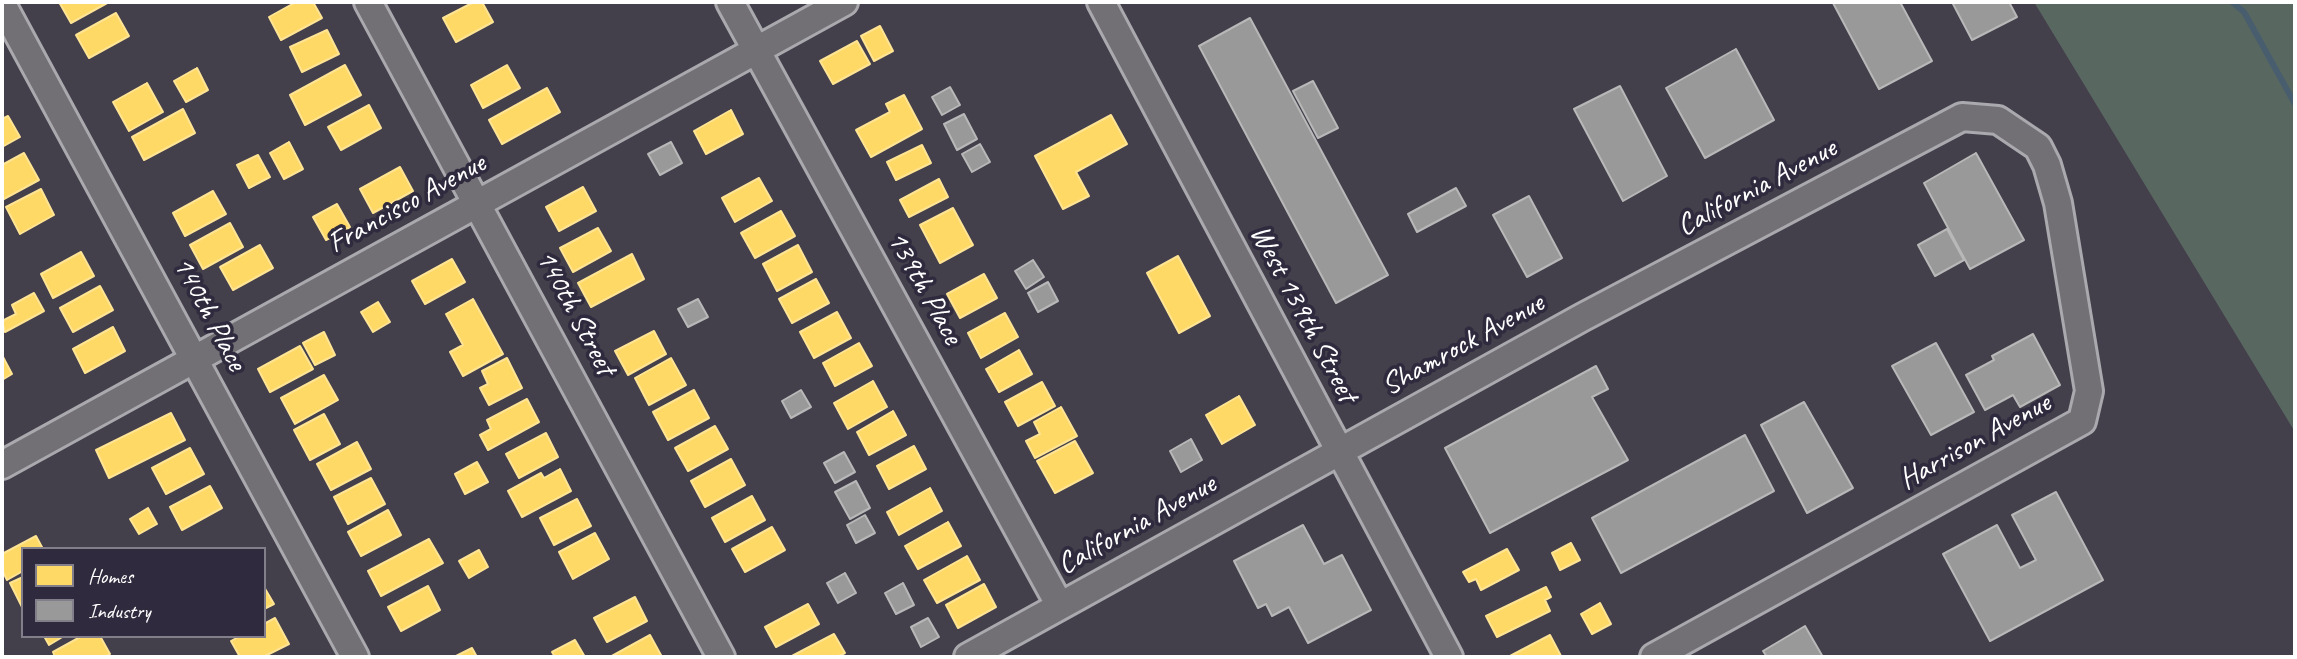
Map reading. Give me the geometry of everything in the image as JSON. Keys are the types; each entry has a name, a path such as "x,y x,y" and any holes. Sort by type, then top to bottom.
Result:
{"street":[{"name":"140th Street","path":"369,2 721,657"},
{"name":"139th Place","path":"730,2 1060,606"},
{"name":"Francisco Avenue","path":"2,465 844,2"},
{"name":"West 139th Street","path":"1101,2 1449,657"},
{"name":"140th Place","path":"2,4 355,657"},
{"name":"California Avenue","path":"1583,317 1962,117"},
{"name":"Harrison Avenue","path":"1654,657 2082,421 2089,391 2058,203 2047,165 2038,147 1998,120 1962,117"},
{"name":"Shamrock Avenue","path":"1338,452 1583,317"},
{"name":"California Avenue","path":"968,657 1338,452"}],"shaded area":[{"path":"2034,2 2295,2 2295,432"}],"building: Homes":[{"path":"59,2 109,2 71,23"},
{"path":"296,2 313,2 322,18 281,40 269,17"},
{"path":"474,2 482,2 493,22 456,42 443,18"},
{"path":"116,13 129,36 89,58 76,35"},
{"path":"880,26 893,51 874,61 861,36"},
{"path":"327,30 339,54 302,72 290,47"},
{"path":"857,41 870,64 833,84 820,61"},
{"path":"345,65 361,95 305,125 290,95"},
{"path":"507,65 520,88 483,108 471,85"},
{"path":"197,68 208,90 186,102 174,81"},
{"path":"147,83 163,112 129,131 113,102"},
{"path":"547,88 560,112 502,144 489,120"},
{"path":"904,95 922,129 871,157 856,130 890,112 886,104"},
{"path":"369,105 381,128 341,150 328,127"},
{"path":"183,109 195,133 144,160 132,137"},
{"path":"731,110 743,134 706,154 694,131"},
{"path":"1111,115 1127,144 1076,172 1089,196 1063,209 1035,156"},
{"path":"8,116 20,137 2,147 2,119"},
{"path":"289,142 303,169 284,179 270,153"},
{"path":"922,145 931,163 896,180 887,162"},
{"path":"24,153 39,180 2,200 2,165"},
{"path":"258,155 270,177 249,188 237,165"},
{"path":"400,167 413,191 373,213 360,189"},
{"path":"759,178 772,201 735,222 722,198"},
{"path":"939,179 948,197 909,217 900,200"},
{"path":"583,187 596,211 559,231 546,207"},
{"path":"41,189 54,215 20,234 6,207"},
{"path":"213,191 226,214 185,236 173,213"},
{"path":"337,204 350,227 326,240 313,217"},
{"path":"953,208 973,245 940,263 920,225"},
{"path":"781,211 795,236 755,258 741,233"},
{"path":"230,223 243,247 203,269 190,245"},
{"path":"598,228 611,251 573,272 560,248"},
{"path":"260,245 273,268 233,290 220,267"},
{"path":"798,245 812,272 777,291 763,264"},
{"path":"81,252 94,276 53,298 41,274"},
{"path":"632,254 644,279 591,307 578,283"},
{"path":"1178,256 1210,316 1179,333 1147,273"},
{"path":"452,259 465,282 425,304 412,281"},
{"path":"984,274 997,298 960,318 947,294"},
{"path":"816,279 829,303 792,323 779,299"},
{"path":"100,286 113,310 73,332 60,308"},
{"path":"34,293 44,311 5,332 2,321 16,314 12,305"},
{"path":"473,299 503,354 463,376 450,352 463,345 446,314"},
{"path":"378,302 390,322 373,332 361,312"},
{"path":"837,312 851,338 814,358 800,332"},
{"path":"1005,313 1018,337 981,358 968,333"},
{"path":"113,327 125,351 85,373 73,349"},
{"path":"654,331 666,354 628,375 615,351"},
{"path":"324,332 335,355 315,365 303,343"},
{"path":"859,343 872,366 835,386 823,363"},
{"path":"300,346 313,369 270,392 258,369"},
{"path":"1019,350 1032,374 999,392 986,369"},
{"path":"2,355 12,374 2,380"},
{"path":"507,358 522,388 489,405 480,388 488,384 482,371"},
{"path":"671,358 686,385 649,405 635,378"},
{"path":"324,375 338,400 295,424 281,398"},
{"path":"873,381 887,407 848,429 834,403"},
{"path":"1042,382 1055,406 1018,426 1005,402"},
{"path":"694,390 709,418 668,440 653,412"},
{"path":"1239,396 1255,425 1222,444 1206,415"},
{"path":"527,399 539,422 488,450 480,435 491,429 487,420"},
{"path":"1061,407 1077,436 1035,458 1026,441 1040,434 1034,422"},
{"path":"893,411 906,435 869,455 857,432"},
{"path":"171,413 185,440 109,478 96,450"},
{"path":"324,414 340,444 310,460 294,430"},
{"path":"715,426 728,449 688,471 675,448"},
{"path":"546,433 558,457 519,478 506,454"},
{"path":"1075,441 1093,473 1055,493 1037,461"},
{"path":"357,442 371,469 331,490 317,464"},
{"path":"914,446 926,469 889,489 877,466"},
{"path":"190,448 204,474 166,494 152,468"},
{"path":"731,459 745,485 705,507 691,481"},
{"path":"477,462 488,482 465,494 455,474"},
{"path":"560,469 571,491 522,517 508,491 541,473 544,478"},
{"path":"371,478 385,504 348,524 334,497"},
{"path":"210,486 222,508 182,530 170,507"},
{"path":"930,488 942,511 899,535 887,512"},
{"path":"752,496 765,520 725,542 712,518"},
{"path":"577,499 591,526 554,545 540,518"},
{"path":"148,508 157,524 139,534 130,519"},
{"path":"388,510 401,535 361,556 348,532"},
{"path":"948,522 961,546 918,569 905,546"},
{"path":"772,527 785,550 745,572 732,549"},
{"path":"595,533 609,559 573,579 559,552"},
{"path":"36,536 42,547 21,547 21,572 7,580 2,570 2,554"},
{"path":"429,539 443,563 381,596 368,571"},
{"path":"1571,543 1580,560 1560,570 1552,553"},
{"path":"1507,549 1519,570 1481,590 1476,579 1469,582 1463,572"},
{"path":"479,550 488,567 469,578 459,561"},
{"path":"967,556 980,580 937,603 924,580"},
{"path":"21,578 21,605 10,583"},
{"path":"984,584 996,607 958,628 946,605"},
{"path":"428,586 440,610 401,631 388,607"},
{"path":"1546,587 1551,597 1545,600 1550,611 1497,637 1486,616"},
{"path":"266,590 274,604 266,608"},
{"path":"635,597 647,621 607,642 594,618"},
{"path":"1600,603 1611,624 1592,634 1581,614"},
{"path":"808,604 819,624 776,647 765,627"},
{"path":"275,618 289,644 263,657 240,657 231,641 236,638 266,638 266,623"},
{"path":"834,634 845,653 837,657 790,657"},
{"path":"650,635 662,657 610,657"},
{"path":"1550,635 1561,656 1510,656"},
{"path":"45,638 61,638 49,645"},
{"path":"78,638 101,638 110,654 105,657 55,657 53,652"},
{"path":"575,640 585,657 555,657 552,652"},
{"path":"472,648 477,657 454,657"}],"building: Industry":[{"path":"1900,2 1932,61 1879,89 1833,3"},
{"path":"1952,2 2009,2 2017,17 1972,40"},
{"path":"1250,18 1388,275 1336,303 1199,46"},
{"path":"1736,49 1774,120 1705,158 1666,88"},
{"path":"1313,81 1338,128 1318,138 1293,91"},
{"path":"1620,86 1667,176 1623,201 1574,109"},
{"path":"950,87 960,105 942,115 932,97"},
{"path":"964,114 977,139 957,150 944,124"},
{"path":"671,142 682,163 660,175 648,154"},
{"path":"980,144 990,162 972,172 962,154"},
{"path":"1976,153 2024,240 1970,269 1924,183"},
{"path":"1456,188 1466,206 1417,232 1408,214"},
{"path":"1529,196 1562,258 1527,277 1493,215"},
{"path":"1947,229 1964,260 1935,276 1918,245"},
{"path":"1033,260 1044,277 1026,289 1015,271"},
{"path":"1048,282 1058,301 1038,312 1028,293"},
{"path":"698,299 708,317 688,327 678,309"},
{"path":"2033,334 2060,385 2020,407 2013,395 1985,410 1966,375 1994,360 1992,356"},
{"path":"1936,343 1974,412 1931,435 1892,366"},
{"path":"1596,366 1608,389 1592,397 1628,460 1490,533 1445,448"},
{"path":"801,390 811,407 791,418 782,401"},
{"path":"1804,402 1853,488 1807,513 1761,425"},
{"path":"1745,435 1774,491 1621,573 1592,518"},
{"path":"1191,439 1202,460 1181,472 1170,451"},
{"path":"844,452 855,472 835,483 824,463"},
{"path":"856,481 870,508 850,519 835,492"},
{"path":"2056,492 2103,580 1990,641 1943,554 1997,525 2020,568 2036,560 2012,515"},
{"path":"865,515 875,533 856,543 847,525"},
{"path":"1303,525 1324,564 1342,555 1371,610 1308,643 1289,607 1272,616 1266,604 1258,608 1234,561"},
{"path":"845,573 856,593 838,603 827,583"},
{"path":"903,583 914,605 896,614 885,593"},
{"path":"928,618 939,637 921,647 911,627"},
{"path":"1805,626 1823,657 1767,657 1763,651"}],"waterway":[{"path":"2232,2 2244,12 2295,104"}]}
